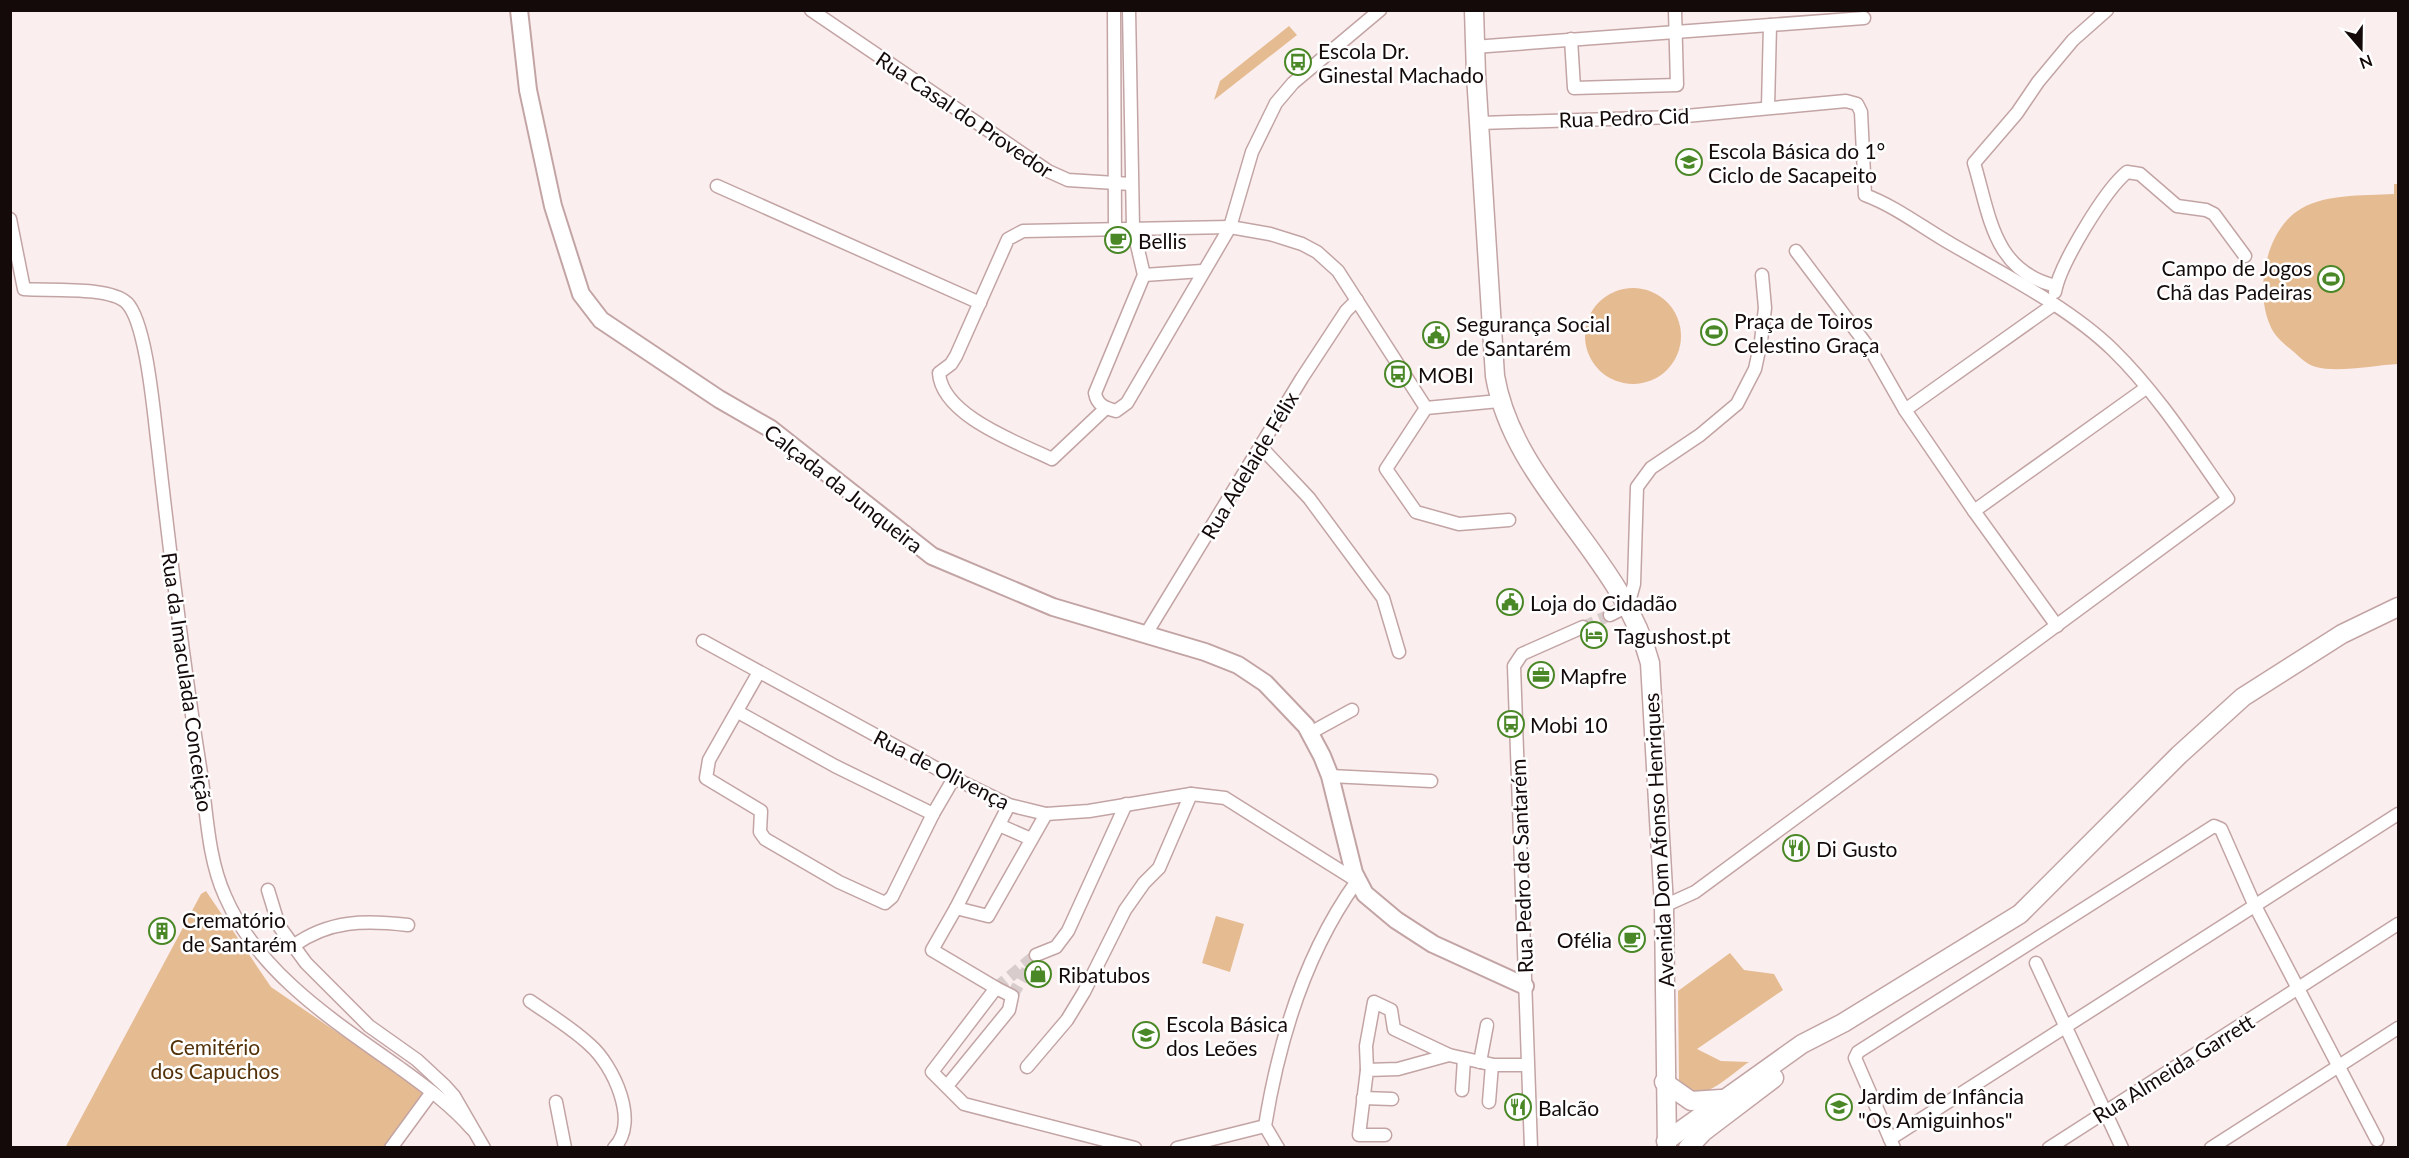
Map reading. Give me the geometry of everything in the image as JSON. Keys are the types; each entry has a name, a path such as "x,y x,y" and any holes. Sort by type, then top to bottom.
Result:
{"main road":[{"name":"Avenida Dom Afonso Henriques","path":"1474,10 1474,47 1495,376 1499,401 1522,451 1628,606 1644,641 1650,663 1664,906 1666,1145"},
{"path":"1666,1145 1726,1097 1802,1044 1844,1023 2020,914 2179,755 2243,697 2342,634 2398,607"},
{"path":"1688,1148 1703,1132 1844,1023"},
{"path":"1664,1082 1691,1101 1726,1097"}],"street":[{"name":"Calçada da Junqueira","path":"519,10 528,90 553,206 581,294 601,320 719,399 771,429 932,556 1053,607 1205,651 1254,675 1282,699 1310,733 1330,776 1357,881"},
{"name":"Rua Casal do Provedor","path":"811,10 1048,171 1068,180 1131,184"},
{"path":"1114,10 1115,228"},
{"path":"1129,10 1133,228 1144,274 1095,393 1096,400 1106,408 1116,411 1127,403 1202,271 1230,227 1252,152 1276,103 1293,83 1380,10"},
{"path":"1570,39 1574,88 1677,85 1675,10"},
{"path":"2056,286 2022,272 2004,254 1974,163 2017,113 2038,82 2073,40 2107,10"},
{"path":"1474,47 1864,18"},
{"path":"1768,107 1770,25"},
{"name":"Rua Pedro Cid","path":"1480,123 1675,117 1846,101 1857,104 1861,112 1865,195 1889,204 2053,305"},
{"path":"1905,410 2053,305 2056,286 2091,219 2110,190 2127,172 2140,174 2178,206 2206,210 2214,214 2245,256"},
{"path":"717,186 980,303"},
{"name":"Rua da Imaculada Conceição","path":"10,219 24,289 112,296 128,304 139,331 149,380 180,639 209,839 225,898 248,935 292,987 337,1023 456,1110 472,1129"},
{"path":"1106,408 1052,459 959,410 939,381 939,373 951,364 956,356 1008,239 1023,231 1230,227 1270,234 1317,252 1338,271 1426,408"},
{"path":"1796,251 1872,352 1905,410 2057,626"},
{"path":"1144,274 1202,271"},
{"path":"1611,615 1628,606 1634,584 1638,487 1651,468 1700,435 1737,404 1755,369 1766,308 1762,275"},
{"name":"Rua Adelaide Félix","path":"1146,634 1260,446 1334,330 1357,300"},
{"path":"1664,906 1695,892 2228,499 2146,388 2112,350 2053,305"},
{"path":"1974,511 2146,388"},
{"path":"1426,408 1499,401"},
{"path":"1426,408 1386,469 1416,512 1459,524 1509,520"},
{"path":"1260,446 1309,498 1383,598 1399,652"},
{"name":"Rua Pedro de Santarém","path":"1531,1148 1514,666 1522,654 1583,627"},
{"name":"Rua de Olivença","path":"704,641 954,778 1009,805 1046,814 1089,811 1191,794 1225,798 1357,881"},
{"path":"759,672 709,760 705,770 706,778 754,804 761,811 760,832 765,838 856,891 885,903 892,897 933,814 954,778"},
{"path":"1310,733 1352,710"},
{"path":"738,712 835,766 933,814"},
{"path":"1330,776 1431,781"},
{"path":"1027,1067 1067,1020 1125,910 1144,883 1159,868 1191,794"},
{"path":"1036,955 1056,947 1068,931 1126,804"},
{"path":"947,1086 1009,1010 1012,996 932,950 1009,805"},
{"path":"956,908 988,916 1046,814"},
{"path":"2377,1140 2254,904 2221,828 2214,826 1855,1056 1892,1143 2064,1027 2254,904 2398,814"},
{"path":"999,825 1031,839"},
{"path":"1278,1148 1265,1126 1293,1008 1309,962 1357,881 1374,902 1416,934 1452,954 1525,986"},
{"path":"268,890 279,926 293,946 324,982 369,1026 417,1060 454,1096 484,1148"},
{"path":"293,946 314,933 344,923 367,921 408,925"},
{"name":"Rua Almeida Garrett","path":"2049,1148 2398,924"},
{"path":"2036,963 2122,1148"},
{"path":"996,988 932,1072 964,1104 1135,1148"},
{"path":"530,1001 591,1045 621,1092 625,1110 624,1135 614,1148"},
{"path":"1385,1135 1359,1134 1366,1070 1366,1046 1374,1002 1391,1010 1394,1029 1449,1055 1486,1063 1527,1065"},
{"path":"1487,1025 1486,1063 1490,1102"},
{"path":"2211,1148 2398,1028"},
{"path":"1366,1070 1398,1069 1449,1055"},
{"path":"1462,1090 1464,1059"},
{"path":"391,1148 432,1092"},
{"path":"1363,1098 1392,1099"},
{"path":"556,1102 565,1148"},
{"path":"1177,1148 1265,1126"}],"green space":[{"path":"1289,26 1297,35 1214,100 1220,81"},
{"name":"Campo de Jogos Chã das Padeiras","path":"2394,184 2398,184 2398,364 2346,369 2325,369 2313,366 2284,343 2270,325 2263,296 2263,280 2270,249 2285,222 2306,206 2330,198 2394,194"},
{"path":"1633,288 1651,292 1667,302 1677,318 1681,336 1677,354 1667,370 1651,380 1633,384 1615,380 1599,370 1589,354 1585,336 1589,318 1599,302 1615,292"},
{"name":"Cemitério dos Capuchos","path":"206,891 271,987 426,1093 385,1147 65,1148 201,894"},
{"path":"1216,916 1244,924 1230,972 1202,963"},
{"path":"1730,953 1744,970 1774,974 1783,990 1697,1049 1721,1061 1749,1062 1713,1088 1694,1093 1686,1089 1679,1080 1678,991"}],"tunnel":[{"path":"1583,627 1610,615"},
{"path":"996,988 1036,955"},
{"path":"1012,996 1031,963"}],"place":[{"name":"Escola Dr. Ginestal Machado","path":"1298,62"},
{"name":"Escola Básica do 1° Ciclo de Sacapeito","path":"1689,162"},
{"name":"Bellis","path":"1118,240"},
{"name":"Campo de Jogos Chã das Padeiras","path":"2331,279"},
{"name":"Praça de Toiros Celestino Graça","path":"1714,332"},
{"name":"Segurança Social de Santarém","path":"1436,335"},
{"name":"MOBI","path":"1398,374"},
{"name":"Loja do Cidadão","path":"1510,602"},
{"name":"Tagushost.pt","path":"1594,635"},
{"name":"Mapfre","path":"1541,675"},
{"name":"Mobi 10","path":"1511,724"},
{"name":"Di Gusto","path":"1796,848"},
{"name":"Crematório de Santarém","path":"162,931"},
{"name":"Ofélia","path":"1632,939"},
{"name":"Ribatubos","path":"1038,974"},
{"name":"Escola Básica dos Leões","path":"1146,1035"},
{"name":"Balcão","path":"1518,1107"},
{"name":"Jardim de Infância \"Os Amiguinhos\"","path":"1839,1107"}]}
